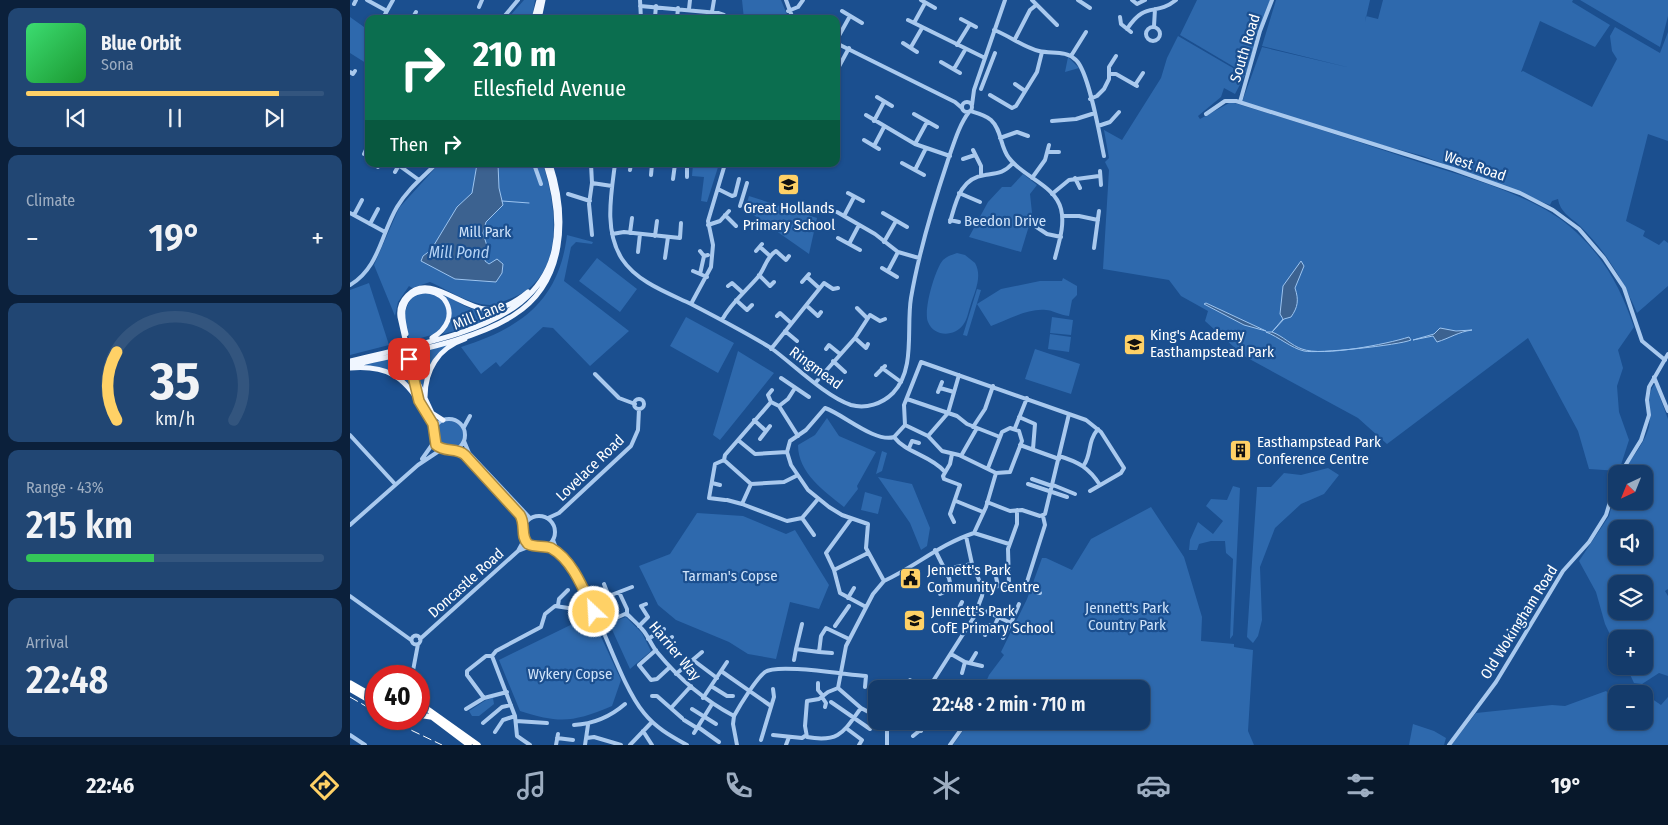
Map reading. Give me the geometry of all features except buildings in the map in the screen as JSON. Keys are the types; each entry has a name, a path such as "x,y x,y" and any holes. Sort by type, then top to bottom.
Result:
{"highway":[{"path":"350,683 365,692"},
{"path":"350,689 365,698"},
{"path":"430,711 478,745"},
{"path":"430,717 469,745"}],"main road":[{"path":"535,15 539,0"},
{"path":"540,15 543,0"},
{"name":"Mill Lane","path":"350,367 468,331 500,318 518,306 539,282 552,253 557,225 554,197 547,167"},
{"name":"Mill Lane","path":"421,345 480,331 512,316 533,299 542,287 554,263 559,247 561,212 551,167"},
{"path":"434,429 422,401 400,317 401,306 408,294 418,288 429,287 465,305 494,309 515,302 539,282"},
{"path":"421,345 442,331 449,316 449,308 444,299 430,291 420,292 411,297 405,304 403,314 422,401"},
{"path":"422,401 429,372 442,353 461,341 502,323 512,316"},
{"name":"Mill Lane","path":"350,360 396,352"},
{"path":"350,367 371,367 390,372 400,379 434,415 443,420"}],"street":[{"path":"367,0 387,11"},
{"path":"385,15 393,0"},
{"path":"479,7 482,0"},
{"path":"505,15 518,0"},
{"path":"640,0 640,15"},
{"path":"666,0 666,7"},
{"path":"689,10 690,0"},
{"path":"712,12 714,0"},
{"path":"786,0 790,15"},
{"path":"788,11 798,7 803,0"},
{"path":"876,375 884,367 901,382 908,350 911,301 919,258 950,156 963,119 972,105 972,94 1005,0"},
{"path":"1032,0 1035,6 1039,6 1057,25"},
{"path":"1078,0 1090,8"},
{"path":"1132,0 1135,3 1143,2 1145,10"},
{"path":"1127,28 1145,10 1168,6 1176,0"},
{"name":"South Road","path":"1240,102 1260,31 1272,0"},
{"path":"914,23 923,1 935,8"},
{"path":"640,6 678,8 724,15"},
{"path":"655,15 656,6"},
{"path":"1015,39 1030,10 1035,6"},
{"path":"677,15 678,8"},
{"path":"1154,26 1155,9"},
{"path":"842,11 862,23"},
{"path":"840,35 850,16"},
{"path":"1120,17 1120,21 1131,32"},
{"path":"961,19 976,27"},
{"path":"908,20 984,58"},
{"path":"957,45 970,24"},
{"path":"911,48 922,28"},
{"path":"994,30 1015,39 1029,48 1071,56 1080,64 1105,154"},
{"path":"1071,56 1086,32"},
{"path":"903,43 918,52"},
{"path":"840,44 955,102 963,109 979,113"},
{"path":"840,62 849,48"},
{"path":"954,69 965,50"},
{"path":"990,95 1012,108 1016,106 1040,66 1042,52"},
{"path":"981,89 995,53"},
{"path":"1090,99 1102,92 1109,79 1109,67 1116,56"},
{"path":"942,62 960,73"},
{"path":"982,66 988,69"},
{"path":"1110,74 1116,74 1136,85 1143,74"},
{"path":"1015,84 1025,91"},
{"path":"963,119 965,102 972,94"},
{"path":"876,97 892,106"},
{"name":"West Road","path":"1206,114 1227,100 1240,102 1452,169 1520,193 1553,210 1579,229 1604,258 1624,288 1642,341 1664,360"},
{"path":"874,121 884,102"},
{"path":"955,102 965,102 972,105 995,125 1005,152 1013,163 1052,194 1061,207 1061,237 1055,258"},
{"path":"1098,126 1110,122 1119,112"},
{"path":"1052,121 1095,113"},
{"path":"914,114 936,127"},
{"path":"866,115 915,144 950,156"},
{"path":"915,144 927,122"},
{"path":"874,146 884,127"},
{"path":"1000,138 1017,132 1028,136"},
{"path":"864,140 879,149"},
{"path":"1032,178 1045,160 1049,145"},
{"path":"914,170 926,148"},
{"path":"973,150 981,166 981,175"},
{"path":"1047,152 1059,152"},
{"path":"963,159 975,155"},
{"path":"902,163 924,176"},
{"path":"959,222 950,221 959,193 968,181 981,175 999,174 1013,163"},
{"path":"395,172 397,167"},
{"path":"404,167 420,180"},
{"path":"350,285 368,270 402,200 433,167"},
{"path":"535,167 541,184"},
{"path":"590,167 592,235"},
{"name":"Ringmead","path":"615,167 612,186 612,234 620,256 634,272 657,287 722,320 771,349 848,403 865,406 884,400 893,393 901,382"},
{"path":"651,175 652,167"},
{"path":"673,179 674,167"},
{"path":"687,167 687,177"},
{"path":"690,304 707,277 713,253 708,225 710,211 724,167"},
{"path":"1052,194 1063,183 1075,178 1100,173 1101,185"},
{"path":"1075,178 1080,188"},
{"path":"734,195 739,179"},
{"path":"592,183 612,186"},
{"path":"740,206 746,183"},
{"path":"718,190 732,196 734,195 742,200"},
{"path":"848,193 863,201"},
{"path":"959,193 980,202"},
{"path":"568,194 590,201"},
{"path":"844,216 854,197"},
{"path":"362,200 352,214 386,232"},
{"path":"370,224 378,209"},
{"path":"708,225 720,221 729,211"},
{"path":"1094,248 1100,211"},
{"path":"837,212 898,252 919,258"},
{"path":"883,213 907,227"},
{"path":"725,215 736,226"},
{"path":"1062,216 1079,216 1098,220"},
{"path":"630,233 632,218"},
{"path":"655,236 657,221"},
{"path":"884,242 896,221"},
{"path":"612,234 630,233 680,238 681,223"},
{"path":"848,244 859,225"},
{"path":"1036,226 1041,227 1047,234 1061,237"},
{"path":"638,252 640,234"},
{"path":"666,258 668,238"},
{"path":"838,238 860,250"},
{"path":"756,251 761,245 770,256"},
{"path":"700,251 706,256 700,274"},
{"path":"722,320 742,292 759,275 770,256 776,251 786,260 789,256"},
{"path":"888,272 898,252"},
{"path":"882,268 897,277"},
{"path":"693,271 707,277"},
{"path":"759,275 770,286 774,282"},
{"path":"802,282 808,276 818,287"},
{"path":"728,286 732,283 742,292"},
{"path":"771,349 807,306 818,287 824,283 832,289 838,288"},
{"path":"736,300 747,310 752,306"},
{"path":"807,306 818,316 821,312"},
{"path":"852,312 857,308 867,318"},
{"path":"777,316 780,313 791,323"},
{"path":"816,382 855,338 870,315 880,322 885,319"},
{"path":"785,331 797,341"},
{"path":"855,338 866,348 868,344"},
{"path":"826,349 829,345 840,354"},
{"path":"1625,465 1644,433 1648,415 1647,395 1654,377 1668,354"},
{"path":"833,361 845,372"},
{"path":"905,425 903,411 921,362 1027,398 1086,420 1098,429 1124,468 1121,473 1104,485 1100,485 1090,491"},
{"path":"595,374 620,398 635,404 639,409 644,406 643,401 638,399 635,404"},
{"path":"928,436 948,413 959,375"},
{"path":"1654,377 1668,411"},
{"path":"780,378 809,397"},
{"path":"942,382 939,390 954,392"},
{"path":"961,456 985,409 993,386"},
{"path":"779,406 788,399 795,388"},
{"path":"772,390 768,396 771,402 779,406 798,436"},
{"path":"1015,428 1027,398"},
{"path":"907,399 957,416 975,427 1000,437"},
{"path":"771,402 725,455 724,460 716,464 709,498 742,504 782,521 802,518 818,499"},
{"path":"884,581 866,548 869,525 867,522 851,519 836,512 818,499 796,476 787,452 790,441 798,436 825,408 864,430 890,438 905,425"},
{"name":"Lovelace Road","path":"548,518 559,513 631,446 638,430 639,409"},
{"path":"1043,516 1047,511 1069,414"},
{"path":"418,465 434,441 434,429 443,420 458,420 470,416 464,427 464,442 468,452 530,518"},
{"path":"1019,417 1035,424 1033,449"},
{"path":"458,420 464,427"},
{"path":"754,420 766,431"},
{"path":"905,425 928,436 942,451 961,456 996,473 1009,473 1022,436 1015,428"},
{"path":"760,439 770,426"},
{"path":"988,468 1000,437 1006,429 1015,428"},
{"path":"1084,465 1088,458 1089,443 1098,429"},
{"path":"350,435 395,484"},
{"path":"894,436 899,443 921,456 927,456 937,462 944,471"},
{"path":"738,440 755,454 787,452"},
{"path":"434,441 442,449"},
{"path":"910,448 912,441 918,443"},
{"path":"457,450 464,442"},
{"path":"1020,445 1084,465 1091,471 1100,485"},
{"path":"350,525 418,465 442,449 457,450 465,455 520,515 524,524 524,540 531,546 547,546 558,552"},
{"path":"952,454 950,464 942,476 944,479 960,485 950,514 954,522"},
{"path":"724,460 750,484 784,482 796,476"},
{"path":"974,533 984,512 996,473"},
{"path":"1032,479 1076,494"},
{"path":"712,483 720,485"},
{"path":"742,504 750,484"},
{"path":"1028,484 1067,497"},
{"path":"956,501 984,512"},
{"path":"987,502 1010,511 1017,510 1043,516"},
{"name":"Old Wokingham Road","path":"1449,745 1496,682 1563,572 1594,535 1608,508"},
{"path":"1009,584 1008,544 1017,524 1017,510"},
{"name":"Lovelace Road","path":"554,524 559,513"},
{"path":"1025,588 1045,525 1043,516"},
{"path":"524,524 530,518 548,518 554,524 553,540 558,552 578,580 630,692 652,722 687,745"},
{"path":"802,518 814,535"},
{"path":"851,519 848,526 840,532 826,551 834,570 838,591 866,607"},
{"path":"838,688 845,649 879,584 924,559 935,550 974,533 1008,544"},
{"path":"934,680 979,608 983,590 972,564 966,536"},
{"name":"Doncastle Road","path":"417,637 428,631 518,551 524,540"},
{"path":"547,546 553,540"},
{"name":"Doncastle Road","path":"518,551 531,546"},
{"path":"935,550 946,571 952,592 962,592"},
{"path":"834,570 868,553"},
{"path":"946,571 972,564"},
{"path":"994,568 998,586"},
{"path":"604,584 612,605"},
{"path":"983,590 1009,584 1040,593"},
{"path":"608,597 632,587"},
{"path":"848,598 854,588"},
{"path":"940,594 951,589"},
{"path":"558,605 559,599 568,590"},
{"path":"600,625 627,614 619,592"},
{"path":"350,596 392,628 417,637"},
{"path":"951,611 959,608 962,602"},
{"path":"492,656 496,651 541,627 545,614 549,609 558,605 575,609 590,604"},
{"path":"639,626 648,617 642,606 646,604"},
{"path":"1003,638 1018,604"},
{"path":"834,628 849,606"},
{"path":"959,608 974,617"},
{"path":"979,608 1009,622"},
{"name":"Harrier Way","path":"627,614 639,626 676,674 703,698 734,716"},
{"path":"985,635 990,625 994,627 998,618"},
{"path":"794,660 802,624"},
{"path":"819,652 821,636 825,629 834,628 849,639"},
{"path":"648,639 662,631 668,641 672,637"},
{"path":"405,634 412,642 415,655"},
{"path":"412,642 417,637"},
{"path":"414,665 418,644 417,637"},
{"path":"412,642 418,644"},
{"path":"796,648 832,654"},
{"path":"656,650 637,667 653,680 670,667"},
{"path":"676,674 702,652"},
{"path":"970,663 976,653"},
{"path":"951,654 965,662 982,666"},
{"path":"484,698 467,675 467,671 486,656 492,656"},
{"path":"492,656 516,719 519,739 530,745"},
{"path":"692,660 717,678"},
{"path":"703,698 727,662"},
{"path":"962,673 965,662"},
{"path":"698,673 701,668"},
{"path":"737,745 733,724 734,716 763,674 771,670 866,676 865,688"},
{"path":"721,671 770,706"},
{"path":"818,683 818,690 826,703 824,707"},
{"path":"670,708 691,686"},
{"path":"711,686 727,696 733,696"},
{"path":"720,692 723,687"},
{"path":"806,745 807,701 823,696 838,688"},
{"path":"838,688 868,712"},
{"path":"761,740 774,697 773,689"},
{"path":"652,696 657,696 683,719 719,742"},
{"path":"466,709 484,698 509,699"},
{"path":"483,723 509,699"},
{"path":"831,702 868,728"},
{"path":"574,726 588,726 624,704"},
{"path":"694,733 712,704"},
{"path":"773,735 802,738 837,737 861,708"},
{"path":"692,709 716,724"},
{"path":"495,732 503,720 516,719 547,723"},
{"path":"630,745 652,722"},
{"path":"585,745 588,726"},
{"path":"846,728 860,737 862,740 860,745"},
{"path":"887,745 888,730"},
{"path":"950,745 961,730"},
{"path":"643,731 652,745"},
{"path":"914,736 921,731"},
{"path":"350,735 365,745"},
{"path":"556,745 558,736 573,740"},
{"path":"587,738 594,737 621,745"},
{"path":"786,745 789,737"},
{"path":"819,738 819,745"}],"green space":[{"path":"524,0 535,0 533,15 511,15"},
{"path":"742,0 781,0 787,15 744,15"},
{"path":"1197,0 1272,0 1258,31 1246,74 1180,35"},
{"path":"1276,0 1370,0 1366,16 1378,19 1383,0 1573,0 1572,2 1610,25 1595,47 1540,21 1521,72 1523,71 1592,107 1617,59 1612,51 1610,36 1615,27 1660,53 1668,32 1668,141 1648,134 1626,221 1645,231 1643,236 1659,245 1664,240 1668,243 1668,286 1637,313 1626,289 1606,256 1589,235 1563,211 1558,199 1552,201 1550,205 1423,156 1356,138 1242,102 1262,47 1351,68 1262,46"},
{"path":"1580,0 1668,0 1668,16 1660,47"},
{"path":"350,17 364,27 365,26 365,62 350,53"},
{"path":"1178,36 1245,75 1235,94 1224,88 1221,97 1198,116 1200,119 1231,102 1503,190 1543,209 1576,232 1604,264 1624,300 1634,327 1618,350 1623,368 1617,386 1619,412 1629,440 1621,465 1608,465 1608,470 1589,469 1578,431 1528,338 1387,444 1358,418 1244,356 1205,321 1208,311 1181,296 1169,280 1103,269 1109,170 1105,162 1109,158 1104,130 1122,140 1161,78 1167,58"},
{"path":"1068,57 1079,68 1065,72"},
{"name":"Mill Park","path":"436,167 544,167 552,201 554,220 553,240 549,258 542,274 529,288 512,298 490,305 475,303 430,282 412,288 409,286 398,302 395,316 374,265 399,208"},
{"path":"693,167 718,167 707,202 701,201 704,177 692,176"},
{"name":"Beedon Drive","path":"1023,174 1037,185 1030,194 1033,222 1028,229 1021,252 969,237 988,202 1002,187 1011,187"},
{"path":"749,196 817,218 809,254 745,209"},
{"path":"567,235 593,242 592,244 576,242 571,247 564,281 629,331 590,366 553,328 543,327 500,367 496,362 481,374 461,347 502,331 519,321 533,309 546,294 555,278 563,258"},
{"path":"957,253 965,255 975,263 978,279 963,325 955,332 944,334 931,327 928,322 928,300 933,281 943,260"},
{"path":"597,258 637,289 620,312 579,281"},
{"path":"1063,278 1077,286 1077,295 1072,300 1069,316 1048,310 1039,310 1018,315 991,326 977,304 1001,289 1040,281 1062,281"},
{"path":"369,283 389,345 350,355 350,290"},
{"path":"426,288 441,292 479,311 492,311 516,305 485,323 443,334 451,317 450,307 446,300 432,290 416,291"},
{"path":"977,289 981,290 967,336 963,335"},
{"path":"430,292 443,300 448,311 446,323 435,334 410,341 405,322 407,307 414,295"},
{"path":"686,317 734,343 718,373 670,346"},
{"path":"1052,317 1073,320 1071,335 1050,333"},
{"path":"1050,334 1071,337 1069,352 1048,349"},
{"path":"458,340 436,357 423,394 413,353"},
{"path":"1035,349 1080,364 1071,394 1025,379"},
{"path":"738,351 774,373 720,440 713,435"},
{"path":"403,355 404,362 398,373 371,366 355,367"},
{"path":"408,363 415,392 400,374"},
{"path":"1655,384 1668,419 1668,589 1665,591 1668,596 1668,676 1659,673 1642,684 1634,683 1630,675 1653,675 1653,630 1608,630 1596,592 1579,561 1609,516 1611,510 1653,510 1653,465 1628,465 1643,442 1648,430 1650,394"},
{"path":"827,418 839,436 876,452 857,486 858,489 844,507 807,473 799,455 798,445 815,435"},
{"path":"449,421 459,425 463,435 459,445 449,449 439,445 435,435 439,425"},
{"path":"882,451 887,453 882,471 876,474"},
{"path":"1328,468 1339,475 1324,494 1301,504 1275,528 1260,567 1262,620 1258,636 1253,643 1247,637 1257,487 1271,487 1284,473 1301,475"},
{"path":"878,477 912,484 930,528 927,546 921,550 910,523"},
{"path":"1233,486 1240,488 1233,635 1230,639 1233,559 1226,553 1225,541 1211,541 1199,544 1197,550 1189,550 1190,540 1198,522 1213,534 1223,521 1206,506 1211,499 1227,500"},
{"path":"865,492 882,497 878,514 861,510"},
{"name":"Jennett's Park Country Park","path":"1151,507 1184,557 1202,617 1201,641 1234,644 1234,647 1253,650 1248,731 1254,745 953,745 964,730 1150,730 1150,680 987,680 1004,655 1001,652 1027,599 1042,558 1072,570 1091,539"},
{"name":"Tarman's Copse","path":"697,513 743,516 786,534 795,530 829,585 819,609 790,602 776,659 748,654 729,642 676,620 658,605 639,566 670,554"},
{"name":"Wykery Copse","path":"591,615 621,680 612,706 577,718 567,719 546,718 520,711 499,660"},
{"path":"626,617 642,633 651,651 630,669 609,623"},
{"path":"1606,691 1608,693 1608,730 1653,730 1653,700 1661,705 1668,697 1668,745 1451,745 1476,713 1552,705 1565,706"},
{"path":"493,698 494,704 479,716 472,716 469,711 486,700"},
{"path":"1413,724 1434,731 1446,738 1444,745 1409,745"}],"water":[{"name":"Mill Pond","path":"476,167 498,167 499,188 503,205 486,222 483,233 487,246 485,261 489,264 497,259 503,264 502,273 496,282 455,279 421,261 423,256 431,250 457,207 472,193"},
{"path":"1301,261 1304,266 1295,288 1297,303 1295,310 1291,317 1284,319 1272,332 1283,319 1280,314 1283,286"},
{"path":"1206,303 1266,331 1244,325 1204,304"},
{"path":"1440,328 1456,331 1472,330 1437,342 1433,336 1413,340 1434,334"},
{"path":"1266,332 1272,332 1298,348 1321,351 1312,352 1299,350"},
{"path":"1409,337 1411,340 1391,344 1349,349"},
{"path":"1349,349 1339,351 1321,351"}],"waterway":[{"path":"502,201 529,203"}],"railway":[{"path":"350,697 365,706"},
{"path":"411,730 442,745"}],"place":[{"name":"Great Hollands Primary School","path":"789,185"},
{"name":"King's Academy Easthampstead Park","path":"1134,344"},
{"name":"Easthampstead Park Conference Centre","path":"1241,451"},
{"name":"Jennett's Park Community Centre","path":"911,579"},
{"name":"Jennett's Park CofE Primary School","path":"915,620"}],"route":[{"path":"409,359 419,401 433,424 436,445 442,449 457,450 465,455 520,515 524,524 524,540 528,544 535,547 547,546 558,552 578,580 594,612"}]}
